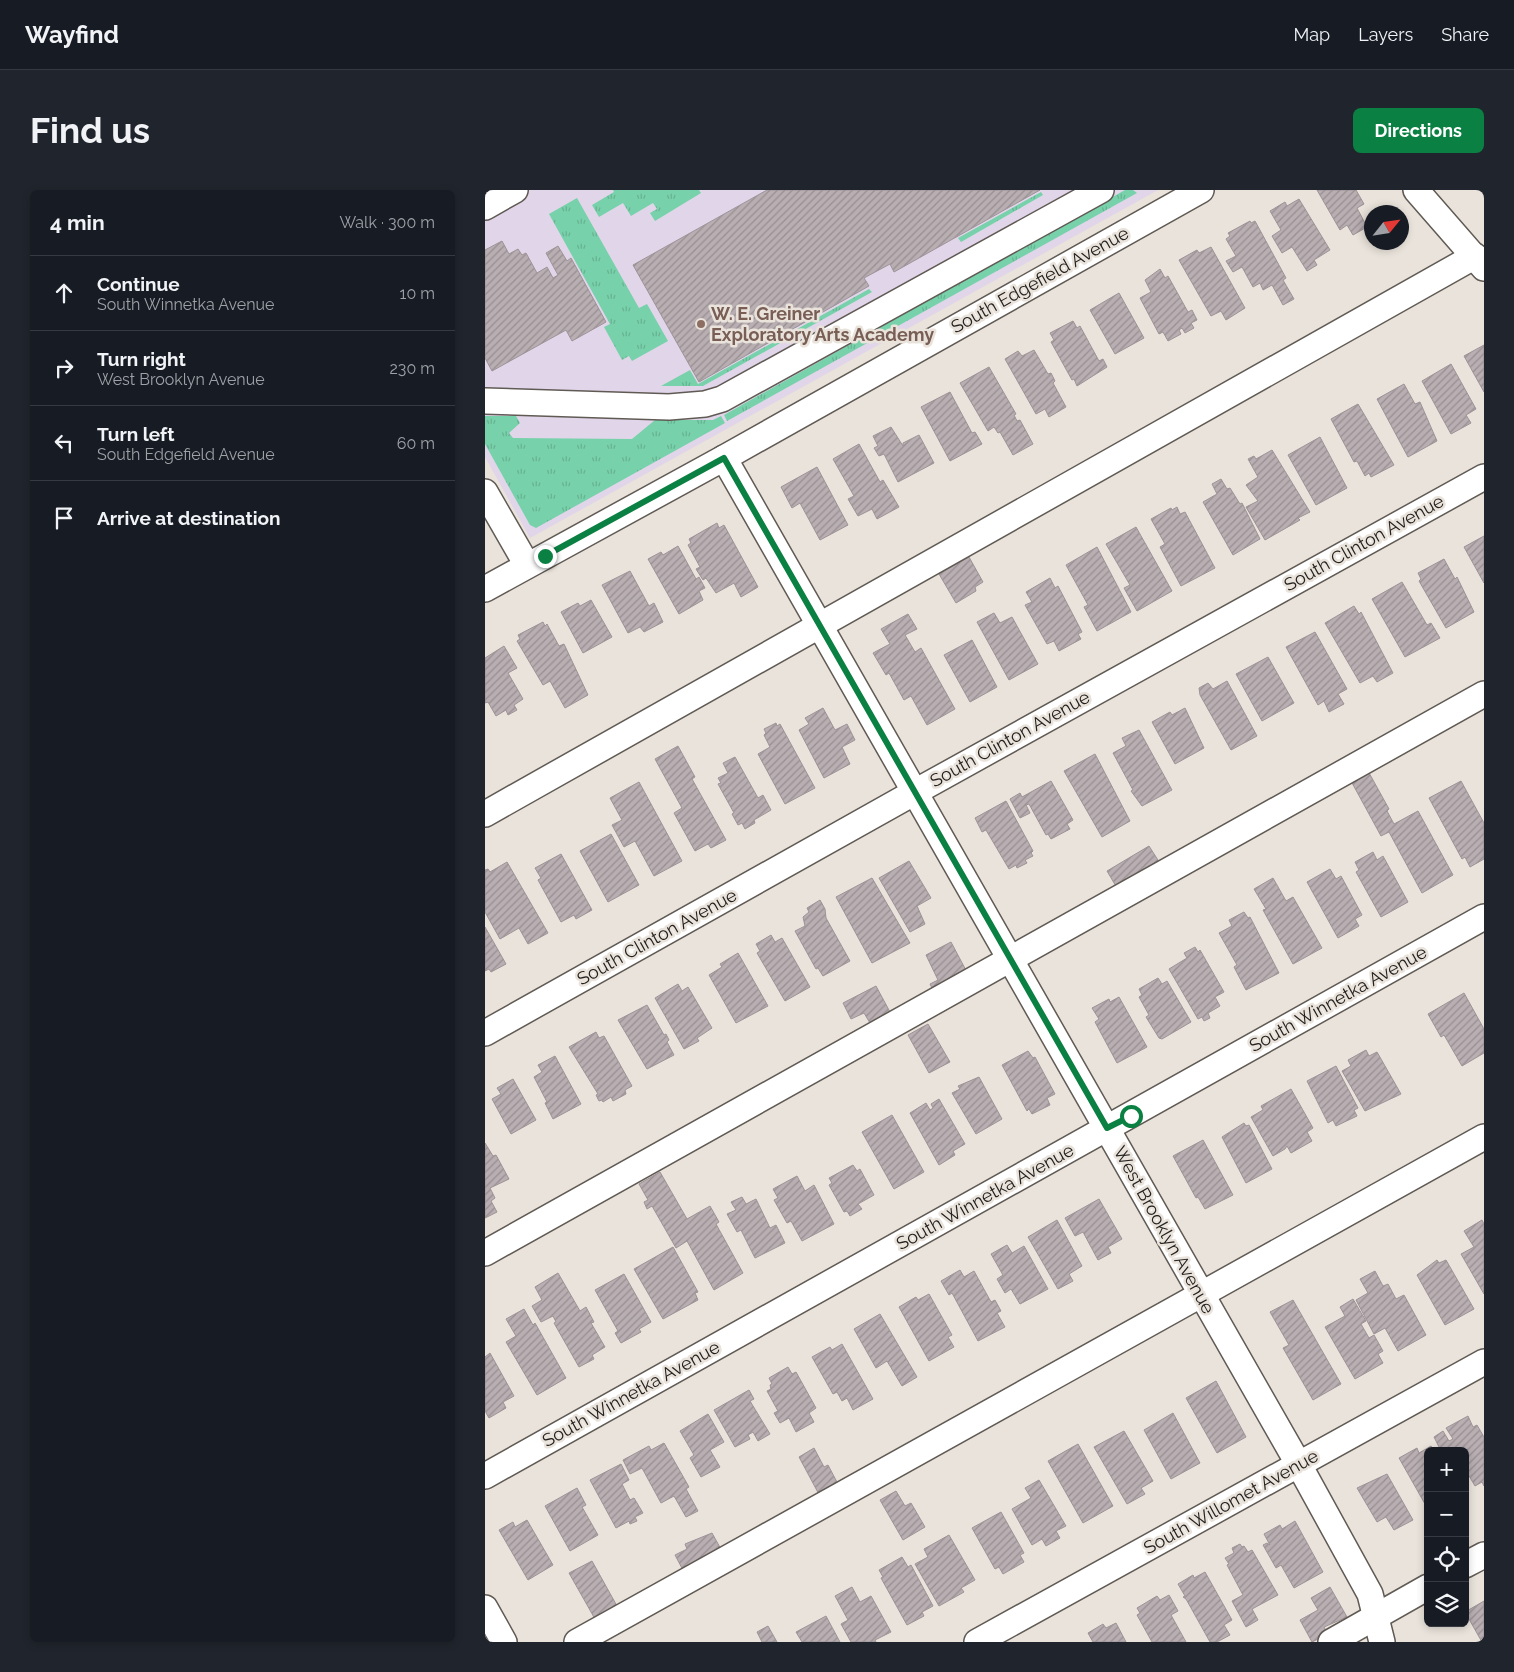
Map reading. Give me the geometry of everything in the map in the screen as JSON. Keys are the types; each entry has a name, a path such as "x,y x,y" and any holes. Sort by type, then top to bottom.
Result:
{"street":[{"path":"485,207 515,190"},
{"path":"485,401 669,407 705,404 722,399 1101,190"},
{"name":"South Edgefield Avenue","path":"485,589 724,458 1171,197 1201,190"},
{"path":"485,814 799,638 819,624 1480,260 1416,190"},
{"name":"West Brooklyn Avenue","path":"724,458 1299,1465 1370,1594 1383,1642"},
{"name":"South Clinton Avenue","path":"485,1033 1484,476"},
{"path":"485,492 527,565"},
{"path":"485,1253 1484,694"},
{"name":"South Winnetka Avenue","path":"485,1476 1484,917"},
{"path":"577,1642 1484,1137"},
{"name":"South Willomet Avenue","path":"977,1642 1484,1362"},
{"path":"1469,1563 1484,1555"},
{"path":"1331,1642 1424,1588"},
{"path":"485,1608 504,1642"}],"shaded area":[{"name":"W. E. Greiner Exploratory Arts Academy","path":"485,190 1158,190 530,538 485,457"}],"green space":[{"path":"613,190 699,190 701,193 655,221 650,213 657,209 653,203 631,216 623,203 599,217 592,205 614,192"},
{"path":"1125,190 1133,190 1137,193 727,421 724,415"},
{"path":"1041,192 1043,195 961,242 958,238"},
{"path":"577,198 639,308 647,304 668,341 632,361 629,356 622,360 604,327 610,324 549,214"},
{"path":"869,289 872,292 703,386 661,386 690,370 698,384"},
{"path":"485,416 516,416 520,423 509,433 513,438 632,439 655,420 713,420 721,416 725,423 536,528 530,525 485,444"}],"building":[{"path":"767,190 1040,190 894,272 890,264 864,278 869,286 699,382 633,265"},
{"path":"1317,190 1356,190 1364,204 1357,208 1364,221 1364,229 1353,235 1347,225 1340,230"},
{"path":"1299,199 1330,250 1314,260 1317,265 1307,271 1292,247 1282,253 1272,236 1281,230 1270,211 1285,202 1287,206"},
{"path":"1250,221 1251,223 1255,221 1286,278 1283,280 1294,299 1283,305 1272,285 1263,290 1260,283 1253,287 1242,267 1233,272 1226,261 1236,256 1226,239 1230,236 1228,233"},
{"path":"502,241 509,254 518,249 522,255 526,253 537,273 547,267 553,278 558,275 546,253 558,246 567,261 571,258 606,322 572,341 566,330 492,371 485,358 485,250"},
{"path":"1211,247 1245,308 1226,320 1221,311 1211,316 1179,260 1197,250 1199,253"},
{"path":"1160,269 1165,278 1168,276 1188,312 1192,310 1197,320 1191,323 1194,328 1185,333 1182,328 1179,330 1181,334 1168,341 1163,332 1159,334 1140,298 1151,292 1145,280"},
{"path":"1119,293 1144,338 1115,354 1090,310"},
{"path":"1073,321 1077,328 1080,326 1099,361 1103,359 1107,367 1077,386 1051,342 1054,340 1050,333"},
{"path":"1484,345 1484,392 1464,356"},
{"path":"1034,350 1048,374 1051,373 1055,381 1053,383 1066,407 1049,417 1045,409 1036,414 1005,359 1018,351 1022,356"},
{"path":"1451,364 1476,409 1466,415 1471,423 1451,434 1422,381"},
{"path":"989,367 1016,414 1014,415 1017,421 1020,420 1033,444 1013,455 1000,432 998,433 994,427 988,431 960,383"},
{"path":"1404,384 1415,404 1420,402 1437,441 1408,457 1377,399"},
{"path":"950,392 972,433 975,432 982,444 950,461 921,407"},
{"path":"1358,404 1394,465 1371,477 1369,473 1365,476 1357,461 1354,462 1331,419"},
{"path":"891,427 903,446 903,443 919,435 934,463 898,482 884,454 879,456 874,448 878,446 873,436"},
{"path":"1320,437 1347,488 1316,505 1288,455"},
{"path":"859,444 880,482 883,480 899,507 877,519 872,509 858,516 848,499 854,496 833,459"},
{"path":"1272,450 1310,512 1298,518 1300,520 1265,540 1246,507 1258,501 1246,485 1258,477 1248,459 1254,456 1256,459"},
{"path":"817,467 848,525 820,540 800,503 792,508 781,487"},
{"path":"1221,479 1227,489 1230,488 1240,504 1242,503 1260,539 1233,555 1203,502 1217,494 1212,484"},
{"path":"1177,507 1180,514 1185,512 1215,568 1181,586 1160,547 1165,544 1151,519 1171,508 1172,510"},
{"path":"717,523 719,528 724,525 758,587 741,597 734,583 716,593 706,578 703,580 696,569 700,567 688,545 691,543 689,539"},
{"path":"1136,527 1172,591 1137,611 1124,588 1130,585 1106,544"},
{"path":"1484,536 1484,583 1464,547"},
{"path":"678,546 696,579 699,577 705,588 699,591 703,600 679,614 648,559 661,552 663,555"},
{"path":"1097,547 1131,612 1097,631 1084,607 1088,605 1066,565"},
{"path":"969,557 983,582 975,587 976,591 956,603 939,574"},
{"path":"1444,559 1455,579 1457,577 1474,612 1446,628 1419,581 1421,579 1418,573"},
{"path":"630,571 649,606 654,603 663,622 644,632 640,627 628,633 602,585"},
{"path":"1050,578 1055,588 1058,586 1082,632 1078,634 1081,639 1059,651 1054,641 1047,644 1025,605 1032,602 1026,592"},
{"path":"1402,582 1427,625 1431,623 1440,638 1405,657 1372,599"},
{"path":"591,600 612,637 583,653 561,612 578,603 580,606"},
{"path":"1354,606 1359,614 1361,612 1393,673 1377,682 1373,676 1360,683 1325,623"},
{"path":"994,613 1000,623 1012,617 1038,664 1009,680 977,622"},
{"path":"908,614 917,629 905,635 915,652 921,648 955,709 927,725 911,696 904,700 889,673 886,675 873,653 890,644 881,629"},
{"path":"543,622 545,626 547,624 559,646 564,644 588,695 565,708 550,681 543,685 517,641 520,639 518,635"},
{"path":"1315,632 1347,689 1338,694 1344,704 1329,712 1324,701 1318,705 1286,647"},
{"path":"972,640 997,687 970,702 944,655"},
{"path":"504,646 517,668 508,673 523,699 514,705 517,710 508,715 506,710 496,716 488,702 485,703 485,658"},
{"path":"1268,657 1294,703 1262,721 1236,674"},
{"path":"1227,681 1257,736 1231,750 1200,695 1199,688 1208,683 1213,689"},
{"path":"823,708 835,730 847,724 855,740 842,747 850,764 824,778 799,730 809,724 805,718"},
{"path":"1185,708 1204,748 1175,764 1152,722 1170,712 1172,715"},
{"path":"776,723 777,726 780,724 815,788 785,804 758,754 770,747 764,735 766,733 764,729"},
{"path":"1139,730 1172,790 1142,806 1131,791 1133,790 1113,753 1126,746 1122,738"},
{"path":"678,746 695,777 692,779 726,840 711,848 708,844 695,851 674,813 682,808 655,759"},
{"path":"1095,754 1130,821 1102,837 1064,771"},
{"path":"735,757 758,798 763,795 771,810 754,820 755,823 745,829 742,823 738,825 732,814 734,813 718,784 721,783 718,778 728,773 723,763"},
{"path":"1368,771 1389,809 1387,811 1394,824 1418,811 1453,875 1422,893 1389,832 1381,836 1351,781"},
{"path":"1051,781 1073,820 1067,824 1070,829 1051,839 1048,834 1046,835 1029,804 1026,805 1030,813 1020,818 1010,799 1020,793 1022,797"},
{"path":"1461,781 1484,823 1484,859 1470,867 1465,857 1462,859 1429,798"},
{"path":"639,782 682,861 654,876 635,841 624,847 612,825 622,820 610,798"},
{"path":"1006,801 1033,851 1031,853 1033,856 1025,860 1027,863 1017,868 1016,865 1009,869 986,830 982,832 975,818"},
{"path":"611,834 639,885 608,902 580,851"},
{"path":"1149,846 1163,868 1120,893 1107,871"},
{"path":"1373,852 1377,860 1383,856 1408,902 1381,917 1356,872 1359,870 1355,862"},
{"path":"561,854 592,910 576,919 574,915 561,922 538,880 541,878 535,868"},
{"path":"909,861 931,898 917,906 925,924 910,932 879,878"},
{"path":"507,862 548,933 528,944 519,928 500,939 485,912 485,870 488,869 490,872"},
{"path":"1330,869 1336,879 1341,876 1362,915 1355,919 1359,926 1338,938 1307,882"},
{"path":"872,878 910,943 872,963 836,897"},
{"path":"1273,878 1286,901 1293,897 1322,948 1293,964 1263,910 1266,909 1254,889"},
{"path":"820,900 825,909 826,918 850,961 823,976 818,968 816,969 795,931 805,926 803,917 809,912 807,908"},
{"path":"1244,912 1248,918 1250,917 1279,973 1246,990 1234,967 1237,965 1219,933 1232,926 1229,920"},
{"path":"485,927 506,964 491,972 489,969 485,971"},
{"path":"771,935 775,942 782,938 810,987 785,1001 757,953 760,951 756,944"},
{"path":"951,942 969,976 935,994 930,984 938,980 926,955"},
{"path":"1195,947 1198,952 1200,950 1224,992 1215,997 1220,1006 1208,1013 1210,1018 1204,1021 1202,1017 1198,1019 1169,969 1187,958 1184,953"},
{"path":"738,953 768,1006 736,1023 709,975 722,967 720,964"},
{"path":"1158,978 1162,984 1167,981 1191,1022 1162,1039 1159,1038 1146,1017 1149,1015 1139,997 1142,995 1139,989"},
{"path":"678,984 682,991 688,987 712,1028 697,1038 699,1041 684,1049 655,998"},
{"path":"876,986 890,1012 873,1024 872,1022 870,1023 864,1013 851,1019 843,1003"},
{"path":"1464,993 1484,1029 1484,1053 1462,1066 1444,1035 1441,1037 1428,1014"},
{"path":"1119,997 1147,1047 1117,1063 1095,1022 1099,1019 1092,1008 1109,999 1110,1002"},
{"path":"647,1005 664,1035 666,1034 669,1040 667,1042 674,1055 647,1069 618,1020"},
{"path":"928,1024 950,1062 929,1073 908,1035"},
{"path":"596,1032 599,1038 604,1036 632,1086 625,1090 626,1094 613,1101 611,1097 603,1102 602,1100 599,1101 596,1095 598,1094 569,1047"},
{"path":"1366,1050 1369,1056 1377,1052 1401,1094 1365,1111 1342,1071 1351,1066 1348,1060"},
{"path":"1028,1051 1033,1058 1035,1057 1055,1094 1047,1098 1050,1105 1032,1114 1029,1109 1027,1111 1002,1065"},
{"path":"555,1056 581,1104 553,1119 545,1103 547,1102 534,1077 542,1072 538,1065"},
{"path":"1336,1066 1358,1108 1354,1110 1357,1116 1336,1126 1333,1120 1328,1123 1307,1081"},
{"path":"979,1077 1002,1119 976,1134 952,1093 960,1089 958,1086"},
{"path":"513,1079 536,1120 511,1134 492,1099 501,1094 497,1088"},
{"path":"1291,1089 1313,1128 1307,1132 1312,1141 1291,1153 1287,1146 1273,1156 1251,1117 1263,1110 1261,1106"},
{"path":"939,1099 965,1144 953,1151 955,1155 939,1165 910,1113 926,1103 930,1110 933,1108 931,1104"},
{"path":"892,1115 924,1172 894,1189 862,1132"},
{"path":"1244,1123 1246,1126 1249,1125 1272,1169 1246,1183 1222,1137"},
{"path":"1203,1140 1233,1195 1205,1209 1198,1197 1196,1198 1173,1156"},
{"path":"485,1143 493,1156 496,1155 509,1179 490,1188 495,1198 491,1201 497,1212 485,1218"},
{"path":"853,1165 857,1171 860,1169 874,1195 858,1204 862,1209 850,1216 847,1211 844,1212 829,1185 832,1183 829,1178"},
{"path":"660,1172 687,1219 710,1206 719,1222 716,1224 743,1273 714,1290 687,1241 676,1248 652,1206 647,1209 644,1202 648,1200 639,1184"},
{"path":"797,1176 805,1191 814,1185 834,1224 802,1241 791,1221 787,1223 774,1200 778,1198 773,1189"},
{"path":"742,1197 746,1204 756,1199 770,1228 776,1225 785,1243 755,1258 741,1230 737,1232 727,1214 736,1210 731,1202"},
{"path":"1099,1199 1122,1239 1108,1247 1111,1253 1098,1260 1083,1232 1075,1236 1065,1218"},
{"path":"1057,1220 1082,1266 1069,1274 1073,1281 1058,1289 1028,1237"},
{"path":"1482,1220 1484,1224 1484,1294 1461,1254 1474,1247 1464,1231"},
{"path":"1007,1245 1012,1253 1024,1246 1048,1289 1020,1304 1011,1289 1005,1293 997,1279 1003,1275 991,1254"},
{"path":"673,1247 698,1292 695,1293 698,1300 663,1319 634,1269"},
{"path":"1437,1260 1439,1263 1446,1260 1474,1309 1445,1325 1417,1275"},
{"path":"960,1270 964,1277 974,1271 991,1302 995,1300 1001,1311 997,1313 1005,1327 978,1341 952,1293 949,1295 941,1281"},
{"path":"1375,1271 1383,1286 1388,1284 1396,1299 1404,1295 1426,1335 1398,1351 1385,1328 1374,1334 1356,1300 1368,1293 1360,1279"},
{"path":"558,1273 580,1311 586,1307 594,1322 591,1323 605,1347 592,1355 594,1359 579,1367 554,1323 556,1322 553,1316 541,1322 532,1306 542,1300 535,1287"},
{"path":"624,1274 651,1322 639,1329 641,1332 621,1343 615,1333 618,1331 595,1290"},
{"path":"929,1294 952,1335 948,1337 954,1347 929,1361 899,1307 916,1297 918,1300"},
{"path":"1353,1299 1366,1321 1361,1324 1369,1338 1374,1335 1383,1351 1378,1354 1383,1363 1355,1379 1325,1327 1345,1316 1340,1307"},
{"path":"1293,1300 1341,1384 1313,1400 1283,1348 1289,1345 1270,1312"},
{"path":"524,1309 533,1325 535,1323 566,1378 537,1395 506,1342 516,1336 506,1319"},
{"path":"880,1314 917,1377 902,1386 887,1361 876,1368 854,1329"},
{"path":"842,1344 873,1399 853,1410 847,1398 842,1401 837,1392 833,1394 812,1357 830,1347 832,1350"},
{"path":"490,1353 514,1396 503,1402 506,1408 489,1418 485,1411 485,1357"},
{"path":"788,1367 792,1374 796,1372 816,1408 809,1413 814,1422 796,1432 789,1418 780,1423 774,1413 778,1411 767,1391 771,1389 770,1385 772,1384 769,1378"},
{"path":"1216,1381 1246,1437 1217,1453 1186,1398"},
{"path":"749,1390 754,1399 750,1401 770,1434 758,1441 753,1432 748,1435 750,1439 735,1447 714,1410"},
{"path":"1173,1413 1200,1463 1171,1479 1144,1430"},
{"path":"708,1414 724,1442 710,1450 720,1467 701,1477 690,1458 694,1455 680,1431"},
{"path":"1468,1416 1473,1427 1477,1425 1484,1437 1484,1486 1482,1482 1475,1486 1469,1476 1469,1447 1439,1447 1434,1437 1443,1431 1449,1441 1453,1439 1446,1428"},
{"path":"1124,1431 1153,1481 1141,1488 1145,1494 1127,1504 1094,1447"},
{"path":"664,1443 689,1487 686,1489 698,1511 686,1517 674,1496 661,1503 642,1468 630,1474 623,1460 649,1446 651,1450"},
{"path":"1078,1444 1113,1506 1083,1523 1048,1461"},
{"path":"814,1448 824,1467 828,1465 838,1484 822,1500 799,1457"},
{"path":"1417,1448 1419,1453 1424,1450 1424,1502 1399,1458"},
{"path":"621,1464 629,1480 622,1484 630,1500 634,1498 643,1513 635,1517 637,1521 630,1524 629,1521 616,1528 590,1480"},
{"path":"1387,1474 1413,1520 1394,1530 1386,1517 1377,1522 1357,1488"},
{"path":"1039,1480 1066,1526 1056,1531 1060,1538 1046,1546 1042,1539 1032,1545 1012,1509 1031,1498 1025,1488"},
{"path":"577,1488 586,1505 582,1507 598,1535 570,1551 545,1506"},
{"path":"896,1491 905,1506 911,1503 925,1527 903,1540 880,1500"},
{"path":"1001,1512 1024,1553 1020,1555 1024,1562 1003,1574 999,1567 995,1569 972,1528"},
{"path":"527,1520 553,1565 528,1580 499,1530 513,1522 515,1527"},
{"path":"1295,1521 1323,1572 1294,1588 1281,1565 1276,1568 1263,1545 1267,1543 1270,1545 1264,1534 1280,1525 1282,1529"},
{"path":"712,1533 722,1551 684,1572 675,1555 687,1549 685,1544"},
{"path":"949,1535 975,1580 961,1588 964,1592 939,1606 915,1564 928,1557 924,1549"},
{"path":"1240,1544 1248,1552 1252,1550 1278,1595 1252,1609 1258,1620 1246,1627 1232,1601 1243,1595 1225,1558 1234,1553 1232,1548"},
{"path":"902,1557 908,1567 911,1565 933,1606 922,1612 924,1616 907,1625 881,1578 883,1577 879,1570"},
{"path":"592,1561 617,1606 595,1619 569,1573"},
{"path":"1205,1572 1232,1620 1224,1625 1230,1635 1217,1642 1210,1642 1186,1599 1183,1597 1185,1596 1178,1584 1193,1575 1194,1578"},
{"path":"852,1587 860,1602 871,1596 891,1632 875,1640 876,1642 851,1642 841,1624 848,1620 835,1596"},
{"path":"1330,1587 1347,1617 1324,1627 1328,1634 1312,1642 1300,1620 1318,1610 1311,1598"},
{"path":"1169,1595 1178,1611 1171,1615 1186,1642 1152,1642 1137,1615 1140,1613 1137,1608 1157,1596 1160,1600"},
{"path":"1484,1601 1484,1642 1482,1642 1469,1619 1469,1610"},
{"path":"826,1616 840,1642 802,1642 796,1632"},
{"path":"1116,1623 1126,1642 1093,1642 1088,1633 1103,1624 1106,1628"},
{"path":"768,1626 777,1642 762,1642 757,1632"}],"place":[{"name":"W. E. Greiner Exploratory Arts Academy","path":"701,324"}],"route":[{"path":"545,556 724,458 1107,1128 1131,1116"}]}
